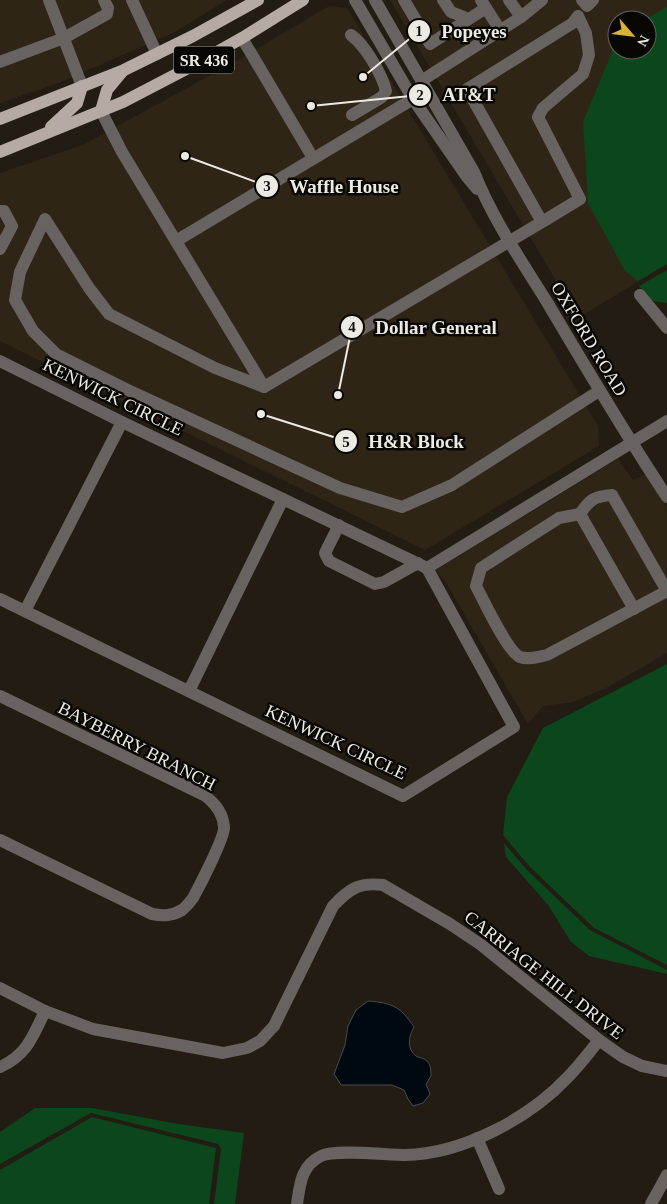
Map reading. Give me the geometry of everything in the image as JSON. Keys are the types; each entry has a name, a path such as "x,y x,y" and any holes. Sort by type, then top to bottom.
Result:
{"main road":[{"name":"SR 436","path":"0,119 124,70 193,36 258,0"},
{"name":"SR 436","path":"0,152 123,102 194,66 303,0"},
{"path":"101,111 107,90 124,70"},
{"path":"42,135 77,103 82,86"}],"street":[{"path":"49,0 82,86"},
{"path":"0,62 64,38 106,14 108,8 104,0"},
{"path":"132,0 157,54"},
{"name":"OXFORD ROAD","path":"355,0 412,98 467,177 484,196"},
{"name":"OXFORD ROAD","path":"375,0 474,172 484,196 631,444 667,497"},
{"path":"404,0 430,44 483,4 500,30"},
{"path":"443,0 451,12 465,19"},
{"path":"454,0 465,19"},
{"path":"509,0 522,17"},
{"path":"421,80 522,17 542,0"},
{"path":"582,0 587,6 593,0"},
{"path":"264,387 510,240 542,222 580,199 538,117 543,108 582,74 589,54 586,34 578,16 572,23 467,89 542,222"},
{"path":"351,35 358,40 383,79 386,91 382,97 352,115"},
{"path":"242,38 313,158"},
{"path":"176,241 412,98"},
{"path":"101,111 122,152 264,387"},
{"path":"0,211 4,211 12,226 0,249"},
{"path":"264,387 215,368 109,314 89,288 46,219 20,272 15,300 33,331 56,354 140,396 340,488 402,507 452,485 600,390"},
{"path":"640,295 667,328"},
{"name":"KENWICK CIRCLE","path":"0,361 122,422 422,566 514,727 402,796 0,599"},
{"path":"338,526 325,553 328,561 375,584 384,582 422,566 667,421"},
{"path":"25,611 122,422"},
{"path":"612,495 667,591 547,655 529,659 518,656 509,647 476,586 481,568 559,518 580,514 589,501 600,496 612,495"},
{"path":"189,691 283,499"},
{"path":"580,514 634,609"},
{"name":"BAYBERRY BRANCH","path":"0,696 204,795 214,802 224,828 220,843 192,900 183,909 164,916 152,914 0,840"},
{"name":"CARRIAGE HILL DRIVE","path":"0,988 45,1011 93,1029 223,1053 247,1048 260,1041 274,1026 333,906 343,895 356,886 383,885 480,944 623,1058 642,1066 667,1071"},
{"path":"0,1067 18,1058 27,1048 45,1011"},
{"path":"297,1204 301,1179 305,1169 324,1154 341,1152 412,1155 443,1150 477,1138 507,1124 537,1105 567,1078 600,1040"},
{"path":"477,1138 499,1189"},
{"path":"652,1204 667,1175"}],"shaded area":[{"path":"0,0 227,0 173,33 56,84 0,103"},
{"path":"390,0 667,0 667,264 578,318"},
{"path":"329,6 347,8 598,426 599,446 425,550 0,341 0,173 83,145 238,60"},
{"path":"618,459 633,480 645,474 667,507 667,653 608,687 573,702 543,706 528,724 448,586 436,570"},
{"path":"368,1001 395,1007 404,1014 414,1027 410,1038 411,1049 416,1056 427,1061 431,1070 431,1076 426,1084 430,1094 423,1103 413,1106 404,1090 392,1085 341,1085 334,1074 345,1045 348,1026 356,1010"}],"green space":[{"path":"667,7 667,264 638,281 625,271 588,203 583,122 609,60 657,60 657,13"},
{"path":"667,270 667,303 653,301 639,286"},
{"path":"667,664 667,965 594,928 530,867 503,835 507,797 543,728"},
{"path":"504,843 526,869 590,930 667,970 667,974 589,956 571,942 548,905 506,857"},
{"path":"35,1108 92,1108 179,1124 244,1133 235,1204 214,1204 221,1149 218,1144 91,1113 0,1164 0,1132"},
{"path":"92,1117 216,1148 209,1204 0,1204 0,1170"}],"place":[{"name":"Popeyes","path":"363,77"},
{"name":"AT&T","path":"311,106"},
{"name":"Waffle House","path":"185,156"},
{"name":"Dollar General","path":"338,395"},
{"name":"H&R Block","path":"261,414"}]}
